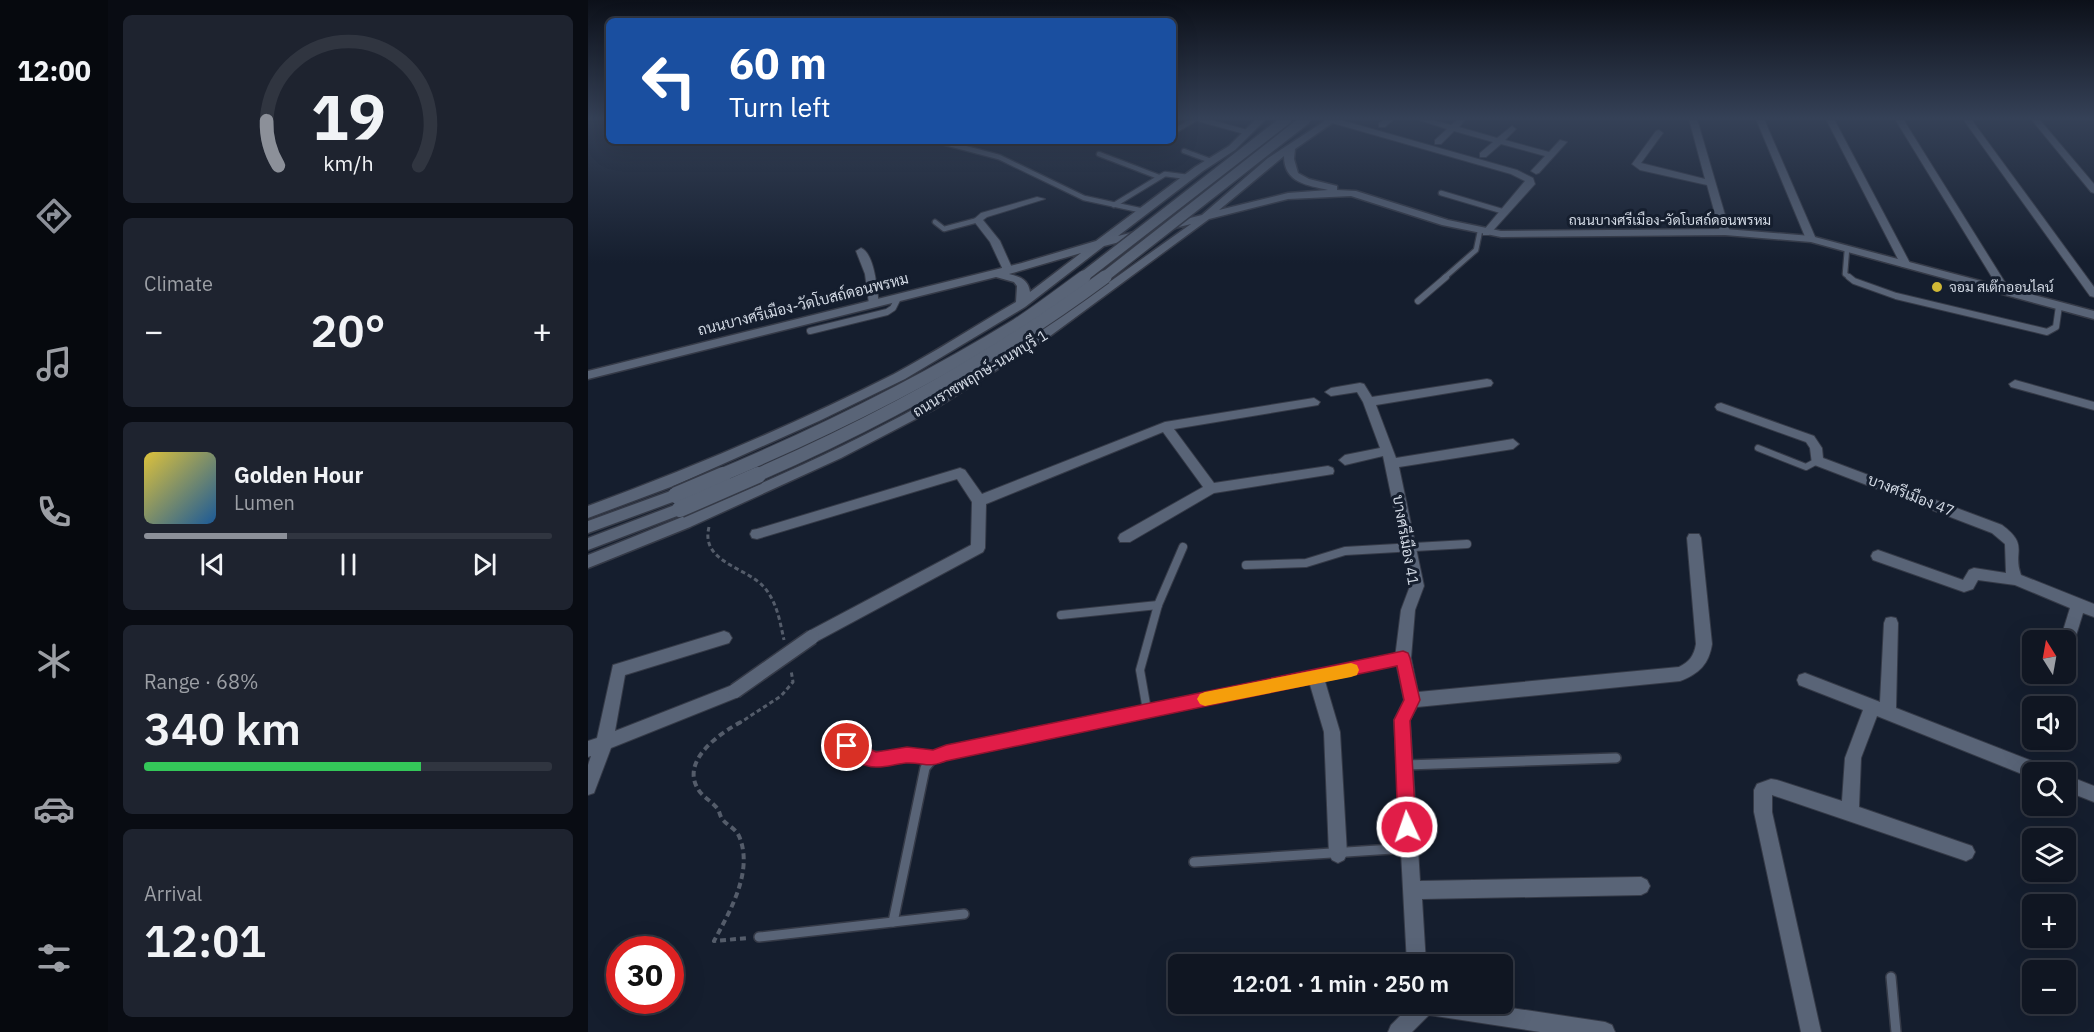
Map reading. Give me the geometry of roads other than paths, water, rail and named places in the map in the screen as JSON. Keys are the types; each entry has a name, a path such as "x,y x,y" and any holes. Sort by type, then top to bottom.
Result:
{"street":[{"path":"588,512 671,481 814,418 900,376 1021,304 1203,167"},
{"name":"ถนนราชพฤกษ์-นนทบุรี 1","path":"588,544 678,502 910,386 1018,324 1100,265 1225,167"},
{"name":"ถนนราชพฤกษ์-นนทบุรี 1","path":"588,527 678,502 789,462 919,397 1031,330 1113,270 1244,167"},
{"name":"ถนนราชพฤกษ์-นนทบุรี 1","path":"588,562 750,494 836,454 928,407 1042,336 1240,188 1263,167"},
{"path":"1288,167 1292,174 1300,178 1352,193"},
{"path":"1483,232 1530,184 1526,176 1496,167"},
{"path":"1536,171 1539,167"},
{"path":"1639,167 1711,183"},
{"path":"1707,167 1725,232"},
{"path":"1780,167 1811,239"},
{"path":"1855,167 1906,264"},
{"path":"1929,167 2006,292"},
{"path":"2001,167 2094,294"},
{"path":"2075,167 2094,190"},
{"path":"1191,177 1197,190 1209,193 1240,188 1244,200 1255,204"},
{"path":"1191,177 1176,210 1194,222"},
{"name":"ถนนบางศรีเมือง-วัดโบสถ์ดอนพรหม","path":"588,375 1008,270 1092,252 1255,204 1317,193 1352,193 1419,215 1483,232 1540,234 1725,232 1811,239 2094,315"},
{"path":"1008,270 995,241 978,220 984,215 1040,199"},
{"name":"ถนนบางศรีเมือง-วัดโบสถ์ดอนพรหม","path":"1026,266 1104,243 1292,201 1342,201 1419,215"},
{"path":"861,251 870,274 874,304"},
{"path":"1074,265 1106,268 1112,274 1114,284"},
{"path":"993,274 1006,276 1023,285 1024,295 1021,304"},
{"path":"1330,392 1360,387 1369,402 1487,383"},
{"path":"2014,384 2094,406"},
{"path":"979,501 1165,426 1314,402"},
{"name":"บางศรีเมือง 41","path":"1369,402 1390,457 1417,586 1408,610 1403,658 1412,700"},
{"path":"1720,407 1810,439 1816,448 1817,461"},
{"path":"1165,426 1211,488"},
{"path":"1345,460 1513,444"},
{"name":"บางศรีเมือง 47","path":"1817,461 1997,529 2009,536 2014,544 2011,571 2016,579"},
{"path":"1125,538 1211,488 1328,471"},
{"path":"588,750 735,691 812,636 978,548 979,501 960,473 757,534"},
{"path":"1415,954 1402,720 1412,700 1680,674 1692,669 1702,658 1704,644 1694,538"},
{"path":"1878,556 1964,586 1968,585 1974,574 1980,573 2003,581 2016,579 2094,611"},
{"path":"2071,630 2078,604"},
{"path":"1850,812 1853,758 1880,710 1891,623"},
{"path":"588,787 604,744 618,670 724,638"},
{"path":"1316,678 1332,732 1338,854"},
{"path":"1804,681 2022,765"},
{"path":"1811,1032 1763,812 1762,792 1770,787 1777,788 1966,852"},
{"path":"2076,787 2094,794"},
{"path":"1411,890 1641,886"},
{"path":"1398,1032 1415,1014"},
{"path":"1489,1014 1605,1032"}],"lane":[{"path":"1022,167 1071,193 1144,211"},
{"path":"1133,167 1159,177"},
{"path":"1114,205 1159,177 1173,174 1191,177"},
{"path":"1442,194 1505,212"},
{"path":"935,222 944,229 978,220"},
{"path":"1418,301 1476,250 1483,232"},
{"path":"1847,249 1845,274 1854,280 1896,296 2038,331 2053,330 2056,327 2059,306"},
{"path":"810,331 887,312 893,308 898,298"},
{"path":"1758,448 1806,467 1817,461"},
{"path":"1246,565 1306,563 1345,551 1467,544"},
{"path":"1147,710 1140,670 1158,605 1183,547"},
{"path":"1061,615 1158,605"},
{"path":"836,736 861,755 876,760 907,755 933,758 946,753 1147,710 1316,678 1403,658"},
{"path":"893,922 925,768 933,758"},
{"path":"1404,765 1616,758"},
{"path":"1194,862 1408,848"},
{"path":"759,937 964,914"},
{"path":"1891,977 1896,1032"}],"place":[{"name":"จอม สเต๊กออนไลน์","path":"1937,287"}]}
